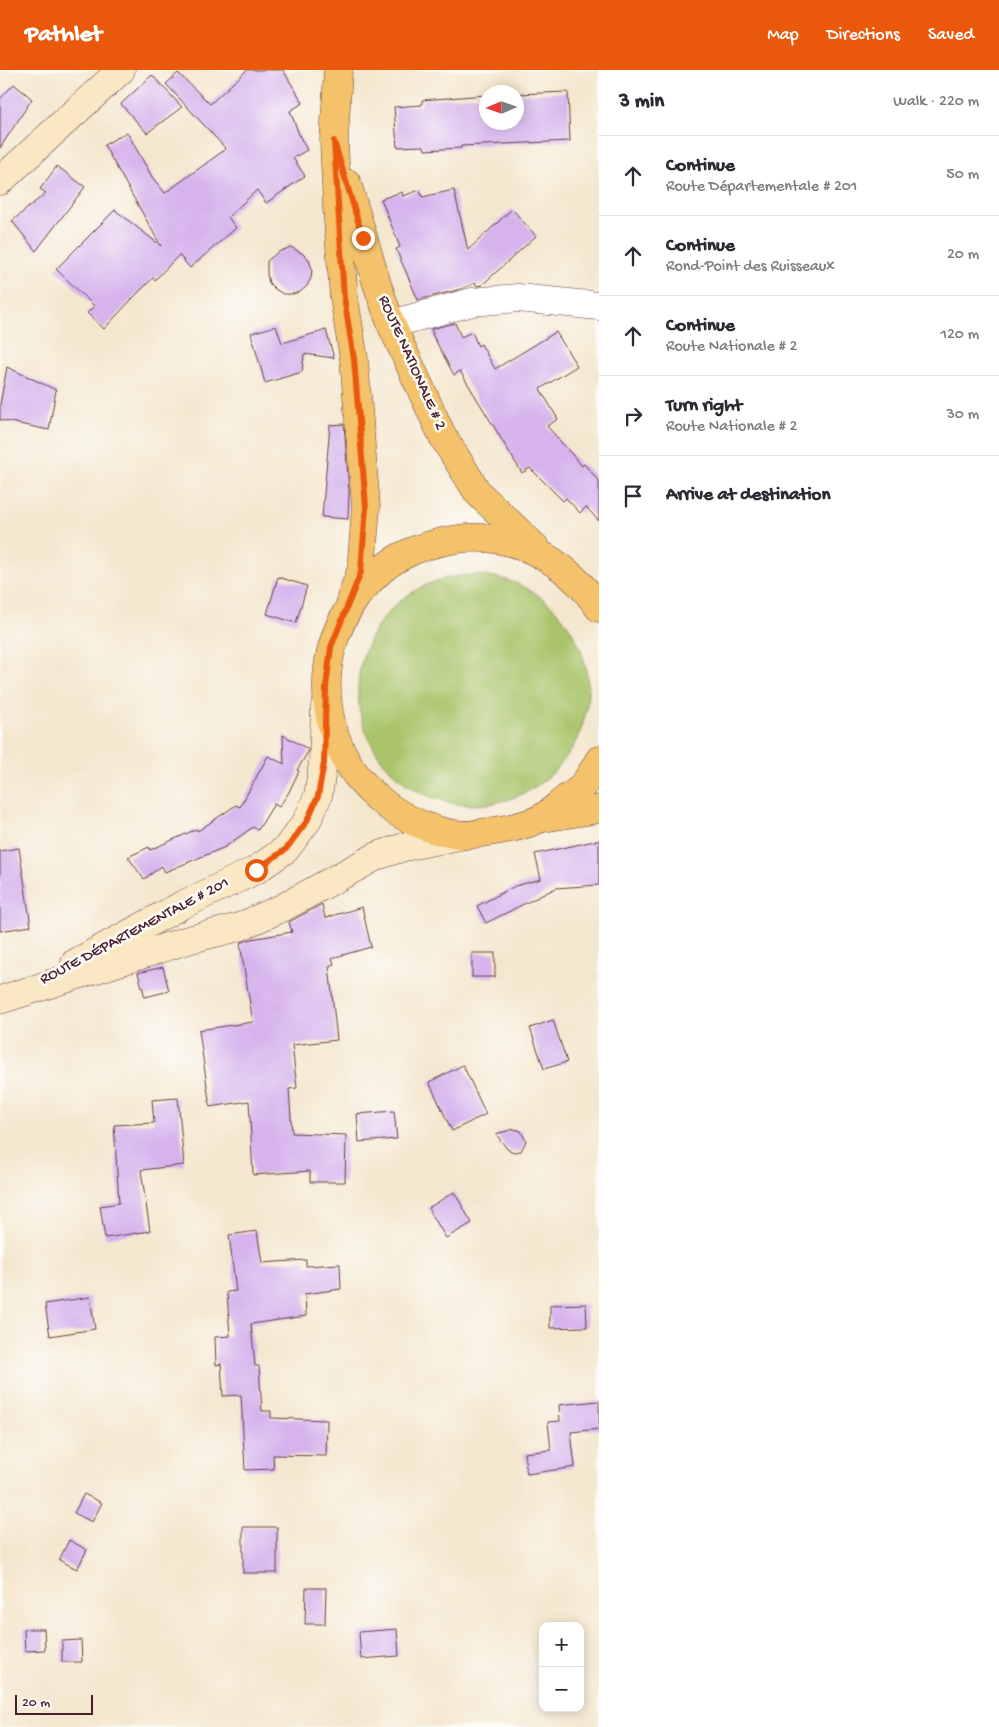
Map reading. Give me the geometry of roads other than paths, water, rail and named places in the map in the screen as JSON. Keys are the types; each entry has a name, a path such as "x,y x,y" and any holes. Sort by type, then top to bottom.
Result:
{"main road":[{"path":"0,181 120,70"},
{"name":"ROUTE NATIONALE # 2","path":"338,70 334,141 344,298 354,359 366,507 361,572 346,611"},
{"name":"ROUTE NATIONALE # 2","path":"334,141 391,324 442,435 478,493 543,555"},
{"path":"599,608 575,578 543,555 508,541 470,537 433,543 399,558 376,575 369,581 346,611 331,647 326,687 329,719 340,748 356,775 377,798 409,819 431,828 464,835 505,829 542,818 599,809"},
{"name":"ROUTE DÉPARTEMENTALE # 201","path":"8,997 182,905 256,870 286,849 307,821 318,796 324,763 326,687"},
{"path":"542,818 582,787 599,760"},
{"name":"ROUTE DÉPARTEMENTALE # 201","path":"8,997 188,940 239,927 282,908 377,856 404,846 464,835"}],"street":[{"path":"391,324 472,302 518,298 599,306"}]}
